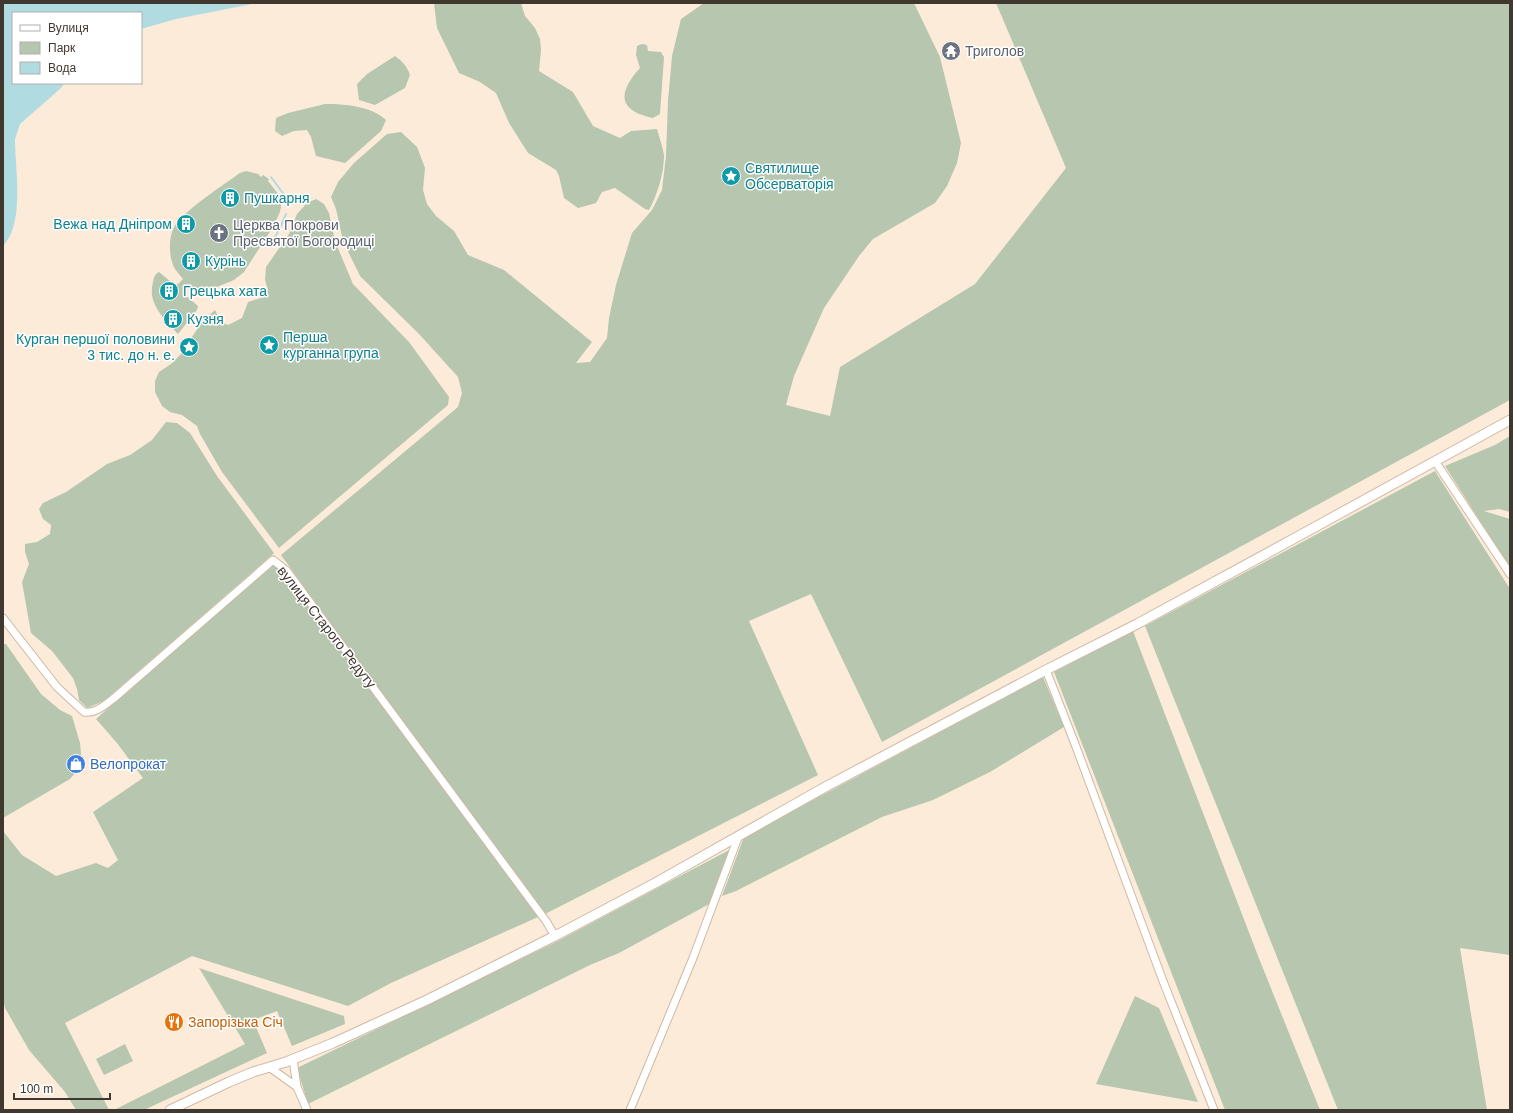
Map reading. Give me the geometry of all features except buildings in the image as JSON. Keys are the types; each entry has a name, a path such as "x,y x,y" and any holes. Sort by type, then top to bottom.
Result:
{"main road":[{"path":"170,1110 229,1082 293,1059 426,1000 554,936 657,882 827,786 1046,670 1137,624 1436,462 1510,420"}],"street":[{"path":"1436,462 1510,574"},
{"name":"вулиця Старого Редуту","path":"3,618 58,687 84,712 88,713 100,709 113,699 273,560 287,571 541,915 554,936"},
{"path":"1046,670 1086,772 1163,981 1214,1110"},
{"path":"630,1110 695,951 739,835"},
{"path":"293,1059 297,1087 307,1110"},
{"path":"269,1067 297,1087"}],"green space":[{"path":"434,3 521,3 525,16 535,28 540,39 541,50 539,71 573,92 593,126 620,138 631,131 657,129 664,156 664,163 660,184 649,210 645,209 615,188 602,192 596,203 578,208 564,198 559,176 556,170 528,153 509,123 496,93 480,82 459,73 437,28"},
{"path":"704,3 914,3 940,57 961,143 957,163 947,186 935,203 873,239 859,256 824,308 794,376 786,405 830,416 840,367 975,284 1066,168 996,3 1510,3 1510,400 882,742 811,594 749,621 818,775 547,913 391,983 348,1006 192,956 65,1023 109,1110 76,1110 65,1092 29,1050 5,1008 3,999 3,831 22,855 56,876 96,863 108,868 118,860 93,812 143,778 117,743 96,719 273,563 297,594 305,588 281,555 458,407 462,393 458,377 419,334 360,276 343,241 336,209 331,197 338,182 354,163 387,134 401,132 417,147 425,168 423,190 427,204 436,216 454,231 468,255 504,270 592,342 576,363 590,362 607,338 609,318 616,285 632,233 652,210 662,190 666,156 668,101 672,56 681,19"},
{"path":"642,44 647,45 648,51 661,52 664,57 660,114 653,118 633,111 627,105 625,99 625,93 628,85 640,68 636,55 637,46"},
{"path":"395,56 404,64 410,75 405,88 375,105 359,100 357,84 367,74"},
{"path":"325,104 349,105 365,109 380,115 386,120 381,131 345,163 316,156 311,137 307,130 294,131 282,136 275,131 276,118 288,113"},
{"path":"246,171 258,174 261,177 263,175 269,179 268,181 279,195 281,206 280,212 273,227 244,272 234,280 212,289 198,291 190,286 184,294 198,306 197,310 178,334 162,316 152,297 154,277 159,272 176,286 183,279 175,269 171,258 170,240 173,229 182,217 197,204 240,173"},
{"path":"316,199 324,204 329,213 335,241 353,284 409,342 449,397 448,405 279,548 222,472 197,426 182,415 170,412 162,406 155,392 155,381 159,372 171,364 181,354 203,320 215,310 221,322 228,325 242,318 248,302 264,297 268,290 265,280 266,267 289,234 297,214 307,203"},
{"path":"166,422 177,423 190,433 217,476 274,553 104,701 87,708 79,700 73,678 52,651 31,633 22,582 29,564 25,552 25,544 37,542 50,534 51,525 43,519 39,509 43,503 66,492 107,464 130,455 152,440"},
{"path":"1510,436 1510,512 1499,509 1484,511 1510,519 1510,568 1445,466 1495,445"},
{"path":"1435,471 1510,589 1510,955 1460,948 1487,1110 1338,1110 1145,626"},
{"path":"1133,631 1260,961 1320,1110 1225,1110 1054,672"},
{"path":"3,644 6,644 41,694 60,710 72,716 80,743 82,765 70,779 3,818"},
{"path":"1043,677 1064,727 990,772 933,800 882,817 736,891 722,896 744,837"},
{"path":"731,849 713,902 619,953 590,965 308,1104 297,1068 554,943"},
{"path":"199,968 344,1016 345,1024 292,1046 277,1011 253,1020 267,1053 144,1110 114,1110 245,1044"},
{"path":"1135,996 1159,1008 1198,1102 1096,1084"},
{"path":"125,1044 133,1061 104,1075 96,1059"}],"water":[{"path":"3,3 257,3 176,19 142,29 142,12 12,12 12,84 64,84 20,124 15,139 17,180 16,210 10,236 3,246"}],"waterway":[{"path":"271,177 285,196 287,206"},
{"path":"273,241 286,214"}],"place":[{"name":"Триголов","path":"951,51"},
{"name":"Святилище Обсерваторія","path":"731,176"},
{"name":"Пушкарня","path":"230,198"},
{"name":"Вежа над Дніпром","path":"186,224"},
{"name":"Церква Покрови Пресвятої Богородиці","path":"219,233"},
{"name":"Курінь","path":"191,261"},
{"name":"Грецька хата","path":"169,291"},
{"name":"Кузня","path":"173,319"},
{"name":"Перша курганна група","path":"269,345"},
{"name":"Курган першої половини 3 тис. до н. е.","path":"189,347"},
{"name":"Велопрокат","path":"76,764"},
{"name":"Запорізька Січ","path":"174,1022"}]}
